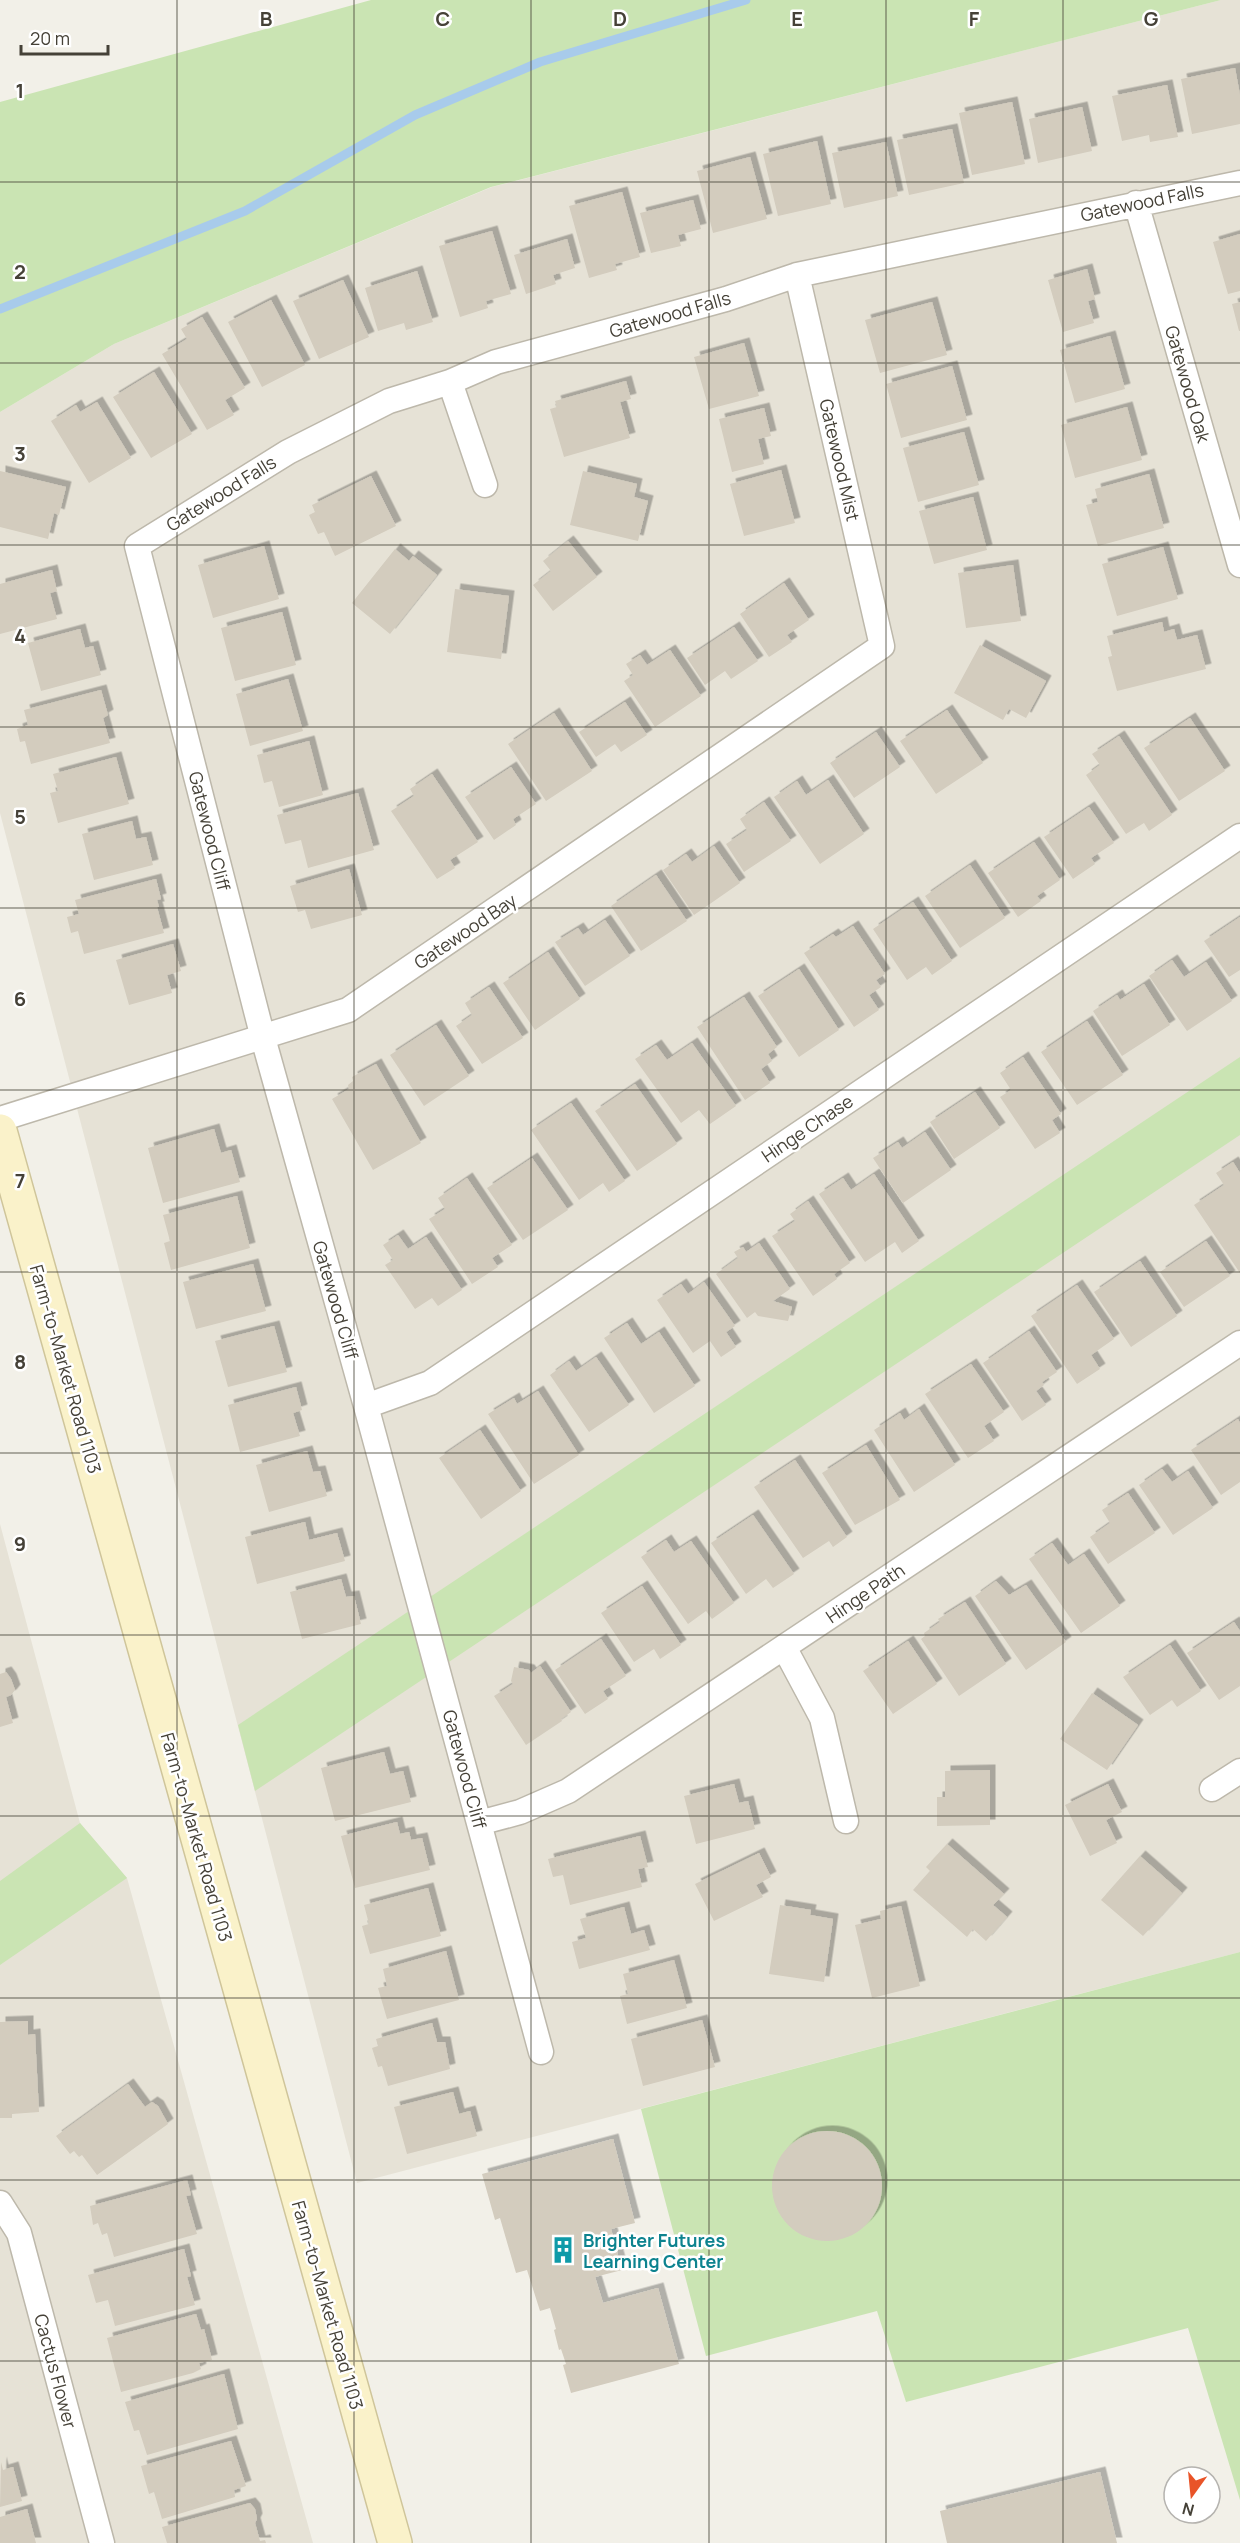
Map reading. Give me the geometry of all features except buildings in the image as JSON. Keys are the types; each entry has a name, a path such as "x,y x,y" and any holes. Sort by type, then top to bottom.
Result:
{"main road":[{"name":"Farm-to-Market Road 1103","path":"0,1131 395,2543"}],"street":[{"name":"Gatewood Falls","path":"137,546 288,452 388,400 450,382 496,363 726,299 797,275 1240,183"},
{"name":"Gatewood Oak","path":"1136,203 1240,565"},
{"name":"Gatewood Mist","path":"797,275 882,646"},
{"path":"450,382 485,485"},
{"name":"Gatewood Cliff","path":"137,546 263,1038 542,2052"},
{"name":"Gatewood Bay","path":"0,1119 348,1010 882,646"},
{"name":"Hinge Chase","path":"366,1406 430,1383 1240,836"},
{"name":"Hinge Path","path":"479,1823 520,1812 568,1791 1240,1343"},
{"path":"784,1647 822,1718 846,1821"},
{"path":"1212,1790 1240,1771"},
{"name":"Cactus Flower","path":"0,2203 19,2233 102,2543"}],"shaded area":[{"path":"1221,0 1240,0 1240,1952 357,2183 0,813 0,412 114,344 492,187"},
{"path":"0,1524 80,1823 127,1878 313,2543 0,2543"}],"green space":[{"path":"371,0 1221,0 491,187 114,344 0,412 0,102"},
{"path":"1240,1057 1240,1135 255,1791 238,1725"},
{"path":"80,1823 127,1878 0,1965 0,1881"},
{"path":"1240,1952 1240,2500 1188,2328 906,2402 877,2311 706,2356 641,2109"}],"waterway":[{"path":"0,309 245,211 415,115 540,62 746,0"}],"place":[{"name":"Brighter Futures Learning Center","path":"563,2250"}]}
